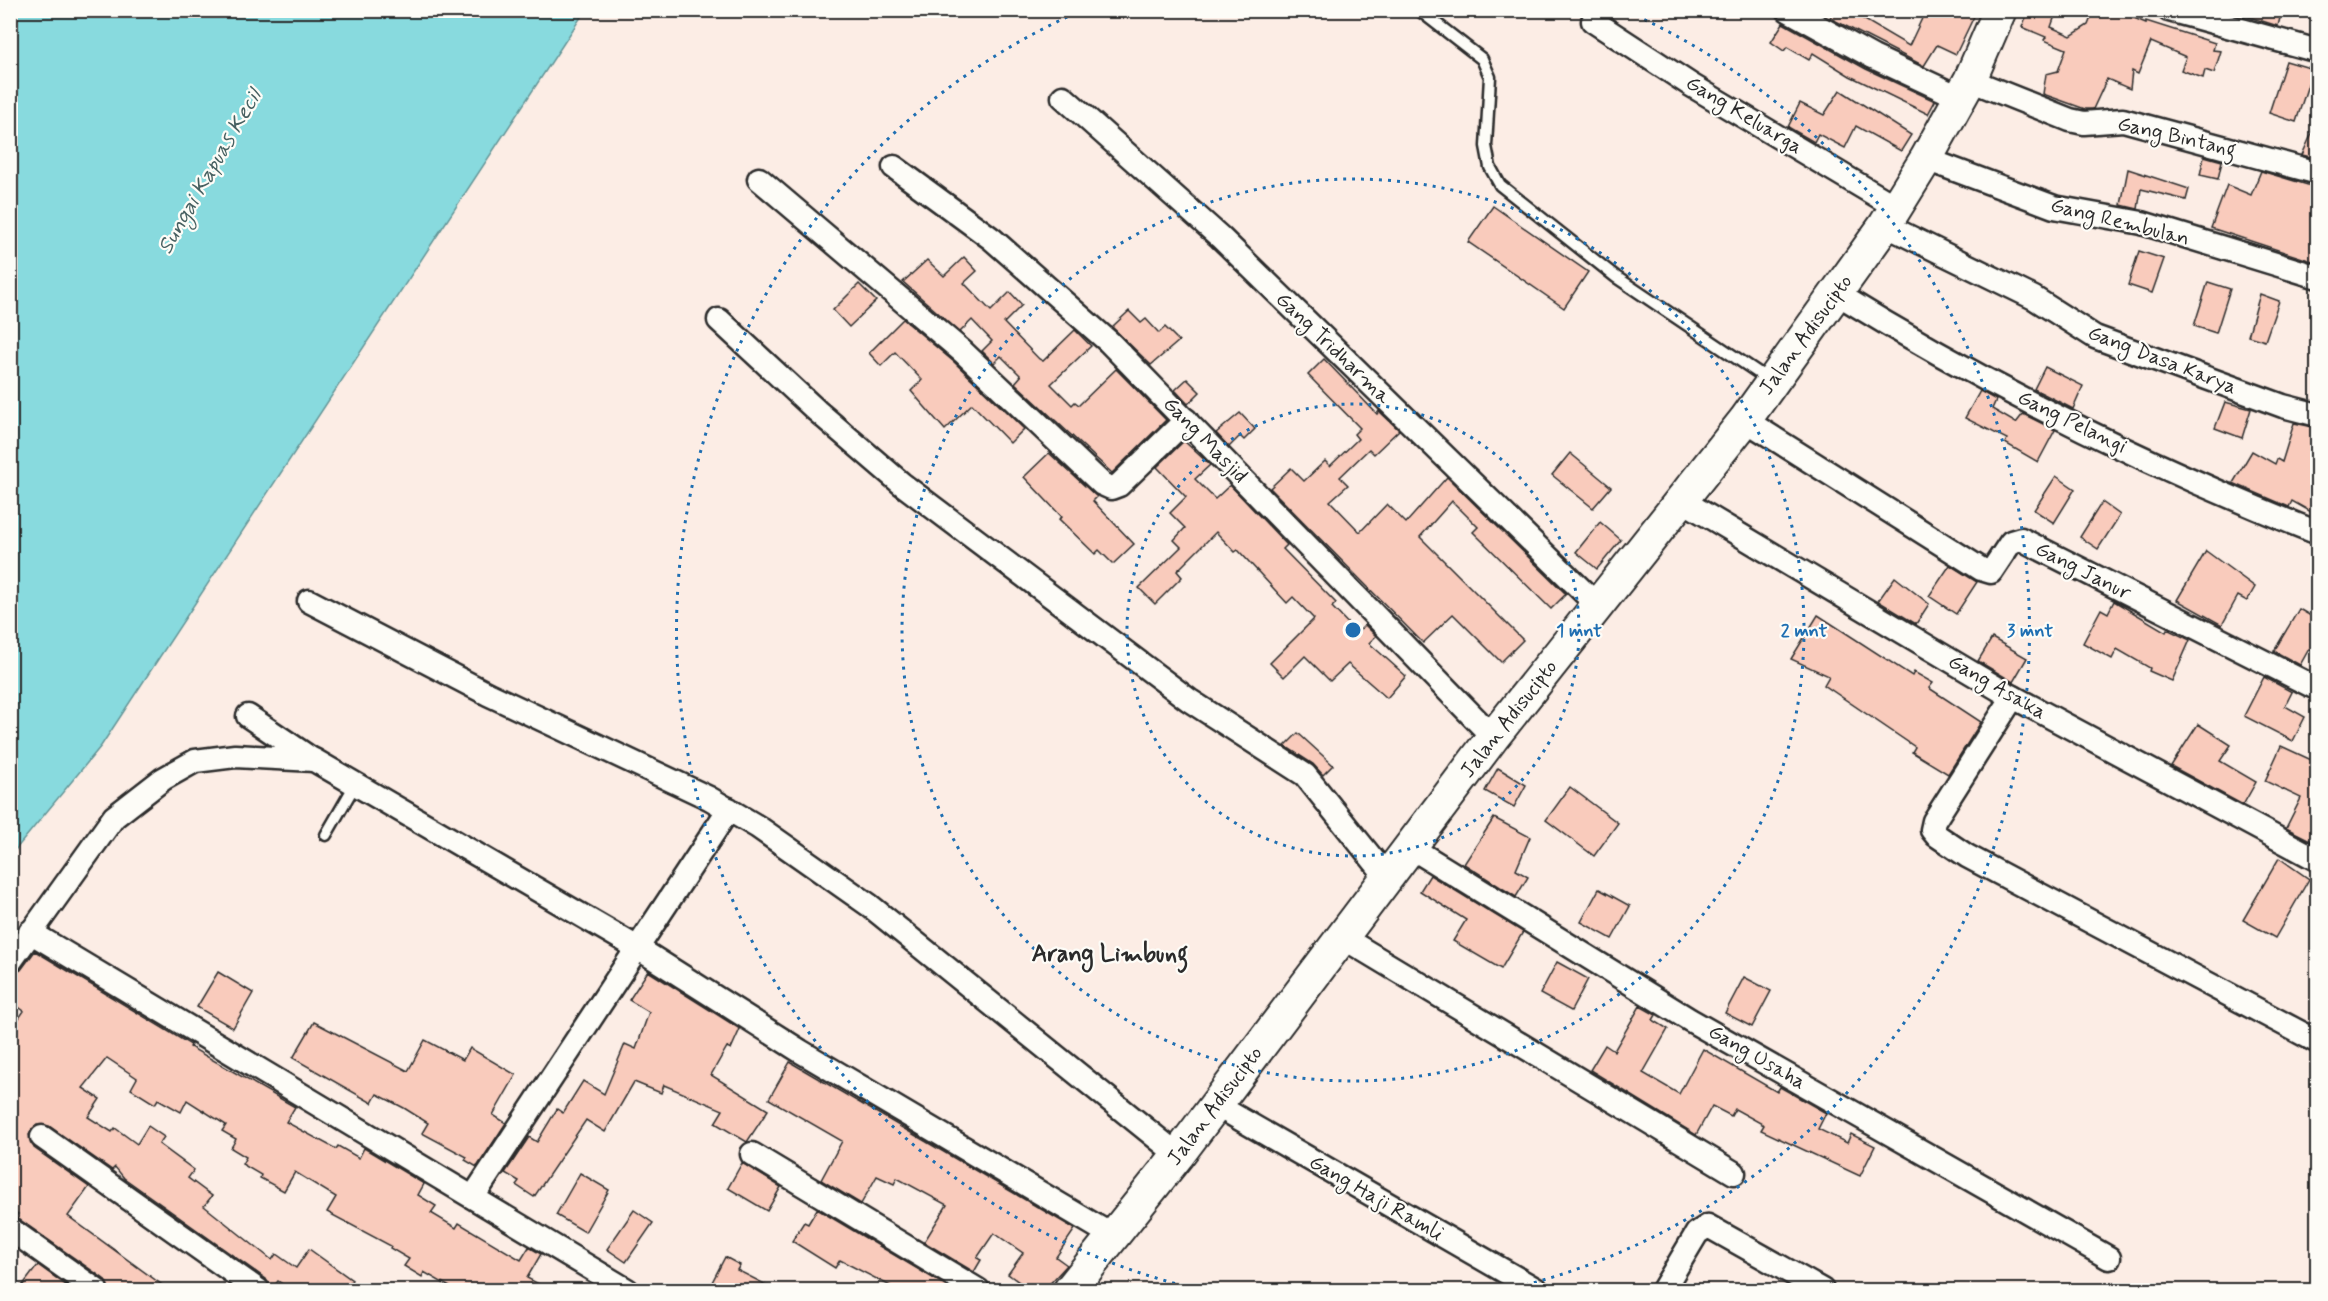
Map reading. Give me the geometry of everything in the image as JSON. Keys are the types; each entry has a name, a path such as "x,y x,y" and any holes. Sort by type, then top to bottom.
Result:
{"main road":[{"name":"Jalan Adisucipto","path":"1070,1290 1178,1155 1493,737 1683,501 1745,420 1890,216 1926,159 1966,89 2000,10"}],"street":[{"name":"Gang Bintang","path":"1788,10 1873,57 1966,89 2084,123 2123,120 2318,173"},
{"path":"2169,10 2318,51"},
{"name":"Gang Keluarga","path":"1593,21 1890,216"},
{"name":"Gang Tridharma","path":"1063,97 1220,237 1597,605"},
{"name":"Gang Rembulan","path":"1926,159 2054,207 2142,223 2318,277"},
{"name":"Gang Masjid","path":"894,167 992,239 1109,342 1493,737"},
{"path":"759,179 963,352 1102,484 1111,488 1119,485 1186,420"},
{"name":"Gang Dasa Karya","path":"1890,216 2034,298 2095,337 2283,406 2318,415"},
{"name":"Gang Pelangi","path":"1836,293 1935,351 2040,407 2239,500 2318,533"},
{"path":"719,320 902,484 1189,700 1305,776 1387,877"},
{"name":"Gang Janur","path":"1745,420 1981,569 1991,572 2011,542 2021,539 2318,689"},
{"name":"Gang Asaka","path":"1683,501 2013,697 2318,860"},
{"path":"309,602 488,694 729,809 758,827 869,905 1178,1155"},
{"path":"2013,697 1934,821 1932,830 1936,836 1968,856 2318,1042"},
{"path":"248,716 314,760 636,947 800,1051 1113,1236"},
{"path":"10,962 114,816 163,779 195,761 235,756 314,760"},
{"path":"473,1197 729,809"},
{"name":"Gang Usaha","path":"1410,848 1690,1020 2109,1257"},
{"path":"30,932 473,1197 615,1288"},
{"path":"1342,937 1734,1173"},
{"name":"Gang Haji Ramli","path":"1216,1105 1537,1290"},
{"path":"42,1137 258,1290"},
{"path":"752,1155 978,1290"},
{"path":"1663,1290 1697,1233 1708,1226 1822,1290"},
{"path":"10,1229 96,1290"}],"lane":[{"path":"1419,10 1482,59 1490,77 1486,146 1490,167 1500,184 1616,277 1772,382"},
{"path":"326,835 356,783"}],"water":[{"name":"Sungai Kapuas Kecil","path":"11,10 585,11 101,746 11,855"}],"building":[{"path":"1834,10 1868,10 1863,19 1909,46 1926,10 1977,10 1956,54 1937,45 1924,66 1830,18"},
{"path":"2029,10 2057,10 2051,27 2071,36 2088,25 2094,10 2115,10 2146,23 2146,21 2215,43 2213,50 2221,51 2214,73 2205,70 2203,78 2181,70 2186,57 2151,42 2138,74 2132,71 2130,89 2107,79 2093,109 2085,109 2043,94 2046,74 2058,71 2066,49 2022,27"},
{"path":"2227,10 2282,10 2278,26"},
{"path":"1783,23 1866,69 1935,101 1928,114 1850,76 1813,53 1809,60 1787,47 1784,51 1771,42"},
{"path":"2286,61 2313,69 2296,122 2269,113"},
{"path":"1840,90 1911,135 1901,151 1856,126 1845,148 1818,134 1814,142 1788,127 1800,103 1824,115"},
{"path":"2312,133 2318,136 2315,158 2302,155"},
{"path":"2204,156 2222,161 2218,179 2200,175"},
{"path":"2128,169 2189,189 2186,200 2141,189 2138,209 2121,205"},
{"path":"2261,171 2318,188 2318,263 2211,228 2227,185 2251,195"},
{"path":"1493,206 1588,272 1564,308 1468,242"},
{"path":"2139,251 2164,259 2152,293 2128,285"},
{"path":"964,257 977,271 964,283 991,311 1010,292 1022,305 1004,323 1039,359 1043,361 1075,330 1091,346 1051,384 1072,405 1075,402 1079,405 1116,369 1166,420 1112,473 1015,383 1021,376 1001,356 994,363 982,351 992,341 972,320 960,332 903,282 927,260 944,276"},
{"path":"2208,282 2230,289 2216,333 2194,326"},
{"path":"859,284 876,301 849,327 833,310"},
{"path":"2260,294 2279,301 2265,341 2248,336"},
{"path":"1129,311 1141,323 1146,319 1159,333 1165,327 1179,341 1151,365 1112,327"},
{"path":"903,319 954,362 1024,429 1010,443 972,404 945,430 911,391 922,380 895,352 881,366 869,353"},
{"path":"1324,359 1377,414 1379,411 1399,430 1374,454 1369,449 1340,477 1348,485 1330,501 1360,532 1387,504 1406,523 1447,477 1566,594 1551,609 1473,532 1478,527 1452,501 1420,537 1523,640 1501,662 1453,614 1423,643 1270,488 1291,468 1304,481 1325,461 1330,466 1358,439 1354,434 1360,428 1308,375"},
{"path":"2045,367 2083,386 2073,409 2034,389"},
{"path":"1187,379 1200,392 1188,404 1175,390"},
{"path":"1980,391 1996,400 1992,409 2016,423 2023,414 2055,430 2038,462 2005,443 2007,439 1965,418"},
{"path":"2225,402 2251,409 2242,438 2215,428"},
{"path":"1240,413 1255,429 1244,440 1240,436 1229,447 1216,433"},
{"path":"2294,423 2318,428 2318,503 2313,513 2292,501 2289,507 2233,483 2252,451 2275,464 2277,459 2282,462"},
{"path":"1184,441 1210,465 1195,479 1215,499 1230,485 1287,545 1283,549 1336,603 1332,607 1357,633 1365,625 1376,636 1369,643 1406,676 1387,698 1348,664 1330,681 1305,656 1284,677 1270,663 1314,619 1293,597 1287,603 1238,550 1235,552 1216,532 1177,571 1182,577 1155,604 1139,588 1181,547 1174,540 1185,528 1170,513 1186,497 1157,467"},
{"path":"1049,453 1097,497 1093,501 1134,544 1113,564 1099,550 1095,554 1059,519 1062,517 1024,477"},
{"path":"1570,453 1611,487 1593,508 1552,475"},
{"path":"2056,476 2075,489 2054,523 2034,510"},
{"path":"2102,502 2120,515 2098,549 2080,537"},
{"path":"1600,522 1621,540 1597,569 1576,552"},
{"path":"2206,551 2255,587 2247,601 2238,596 2222,625 2177,600"},
{"path":"1950,565 1977,582 1956,614 1929,596"},
{"path":"1895,577 1929,604 1916,624 1878,601"},
{"path":"2114,601 2166,632 2167,629 2190,640 2172,681 2149,671 2150,668 2117,649 2112,659 2083,643 2101,609 2108,613"},
{"path":"2299,609 2318,620 2318,653 2309,649 2300,665 2274,651"},
{"path":"1818,615 1912,676 1914,672 1933,683 1929,688 1981,722 1948,774 1912,752 1915,747 1824,685 1829,676 1791,659"},
{"path":"1992,638 2027,658 2013,682 1978,661"},
{"path":"2264,677 2292,692 2285,706 2305,717 2293,741 2244,716"},
{"path":"2198,724 2231,745 2220,761 2256,782 2243,805 2171,766"},
{"path":"1298,733 1333,765 1323,775 1313,764 1285,746"},
{"path":"2281,746 2318,763 2318,844 2286,828 2301,798 2265,781"},
{"path":"1498,768 1526,785 1514,807 1485,791"},
{"path":"1570,787 1618,823 1594,856 1546,820"},
{"path":"1494,818 1530,837 1516,870 1528,877 1516,897 1464,864"},
{"path":"2279,858 2309,879 2275,938 2243,920"},
{"path":"1430,875 1523,932 1501,969 1453,941 1466,920 1420,891"},
{"path":"1599,889 1630,906 1612,939 1581,922"},
{"path":"35,951 191,1045 190,1047 295,1107 286,1122 336,1149 338,1146 359,1158 364,1148 424,1184 418,1195 436,1206 431,1213 456,1228 459,1223 521,1260 529,1247 541,1254 527,1278 550,1290 455,1290 424,1272 422,1277 404,1266 409,1259 390,1248 391,1246 327,1212 336,1197 295,1172 284,1191 260,1178 261,1175 242,1164 246,1157 231,1148 236,1139 222,1131 226,1125 187,1100 181,1112 158,1099 155,1104 131,1089 137,1078 107,1058 83,1088 100,1099 88,1117 112,1132 115,1128 137,1144 148,1126 164,1137 159,1144 194,1170 188,1178 212,1196 204,1206 272,1260 276,1254 296,1268 309,1249 352,1280 344,1290 291,1290 278,1281 271,1290 266,1279 124,1178 115,1167 112,1170 49,1126 37,1125 29,1135 34,1148 89,1187 68,1216 169,1290 109,1290 104,1279 16,1217 18,1214 10,1208 10,1031 24,1011 10,1001 10,975 21,970"},
{"path":"1557,962 1588,979 1571,1011 1540,994"},
{"path":"648,971 740,1029 731,1049 727,1047 711,1075 768,1110 747,1142 715,1123 723,1110 664,1085 661,1093 634,1082 605,1132 586,1120 534,1197 516,1185 519,1181 505,1173 529,1137 537,1142 557,1109 563,1113 583,1081 604,1094 625,1044 636,1049 649,1012 629,1000"},
{"path":"218,972 253,993 233,1028 197,1007"},
{"path":"1744,977 1771,991 1752,1027 1725,1013"},
{"path":"1640,1006 1656,1015 1653,1020 1668,1029 1643,1073 1679,1094 1703,1049 1777,1092 1780,1087 1826,1113 1818,1129 1847,1143 1851,1134 1875,1146 1860,1176 1761,1130 1764,1125 1735,1109 1731,1116 1712,1106 1696,1135 1590,1070 1605,1045 1614,1051"},
{"path":"314,1022 408,1071 425,1040 463,1060 470,1048 516,1075 493,1115 506,1123 477,1167 465,1160 467,1157 422,1133 428,1123 404,1108 377,1094 372,1103 293,1058"},
{"path":"790,1062 1075,1229 1056,1257 1067,1265 1044,1290 1030,1290 1008,1274 1023,1253 994,1233 977,1258 981,1260 974,1272 924,1242 947,1205 897,1178 894,1184 877,1176 861,1204 821,1180 842,1141 769,1099"},
{"path":"742,1163 781,1187 767,1211 728,1188"},
{"path":"580,1173 609,1190 585,1232 556,1215"},
{"path":"817,1209 953,1290 898,1290 840,1260 835,1268 792,1241 804,1222 808,1224"},
{"path":"634,1210 653,1223 626,1262 607,1249"},
{"path":"725,1257 740,1265 737,1270 776,1290 708,1290"},
{"path":"38,1265 67,1286 64,1290 19,1290"}],"district":[{"name":"Arang Limbung","path":"1110,954"}]}
